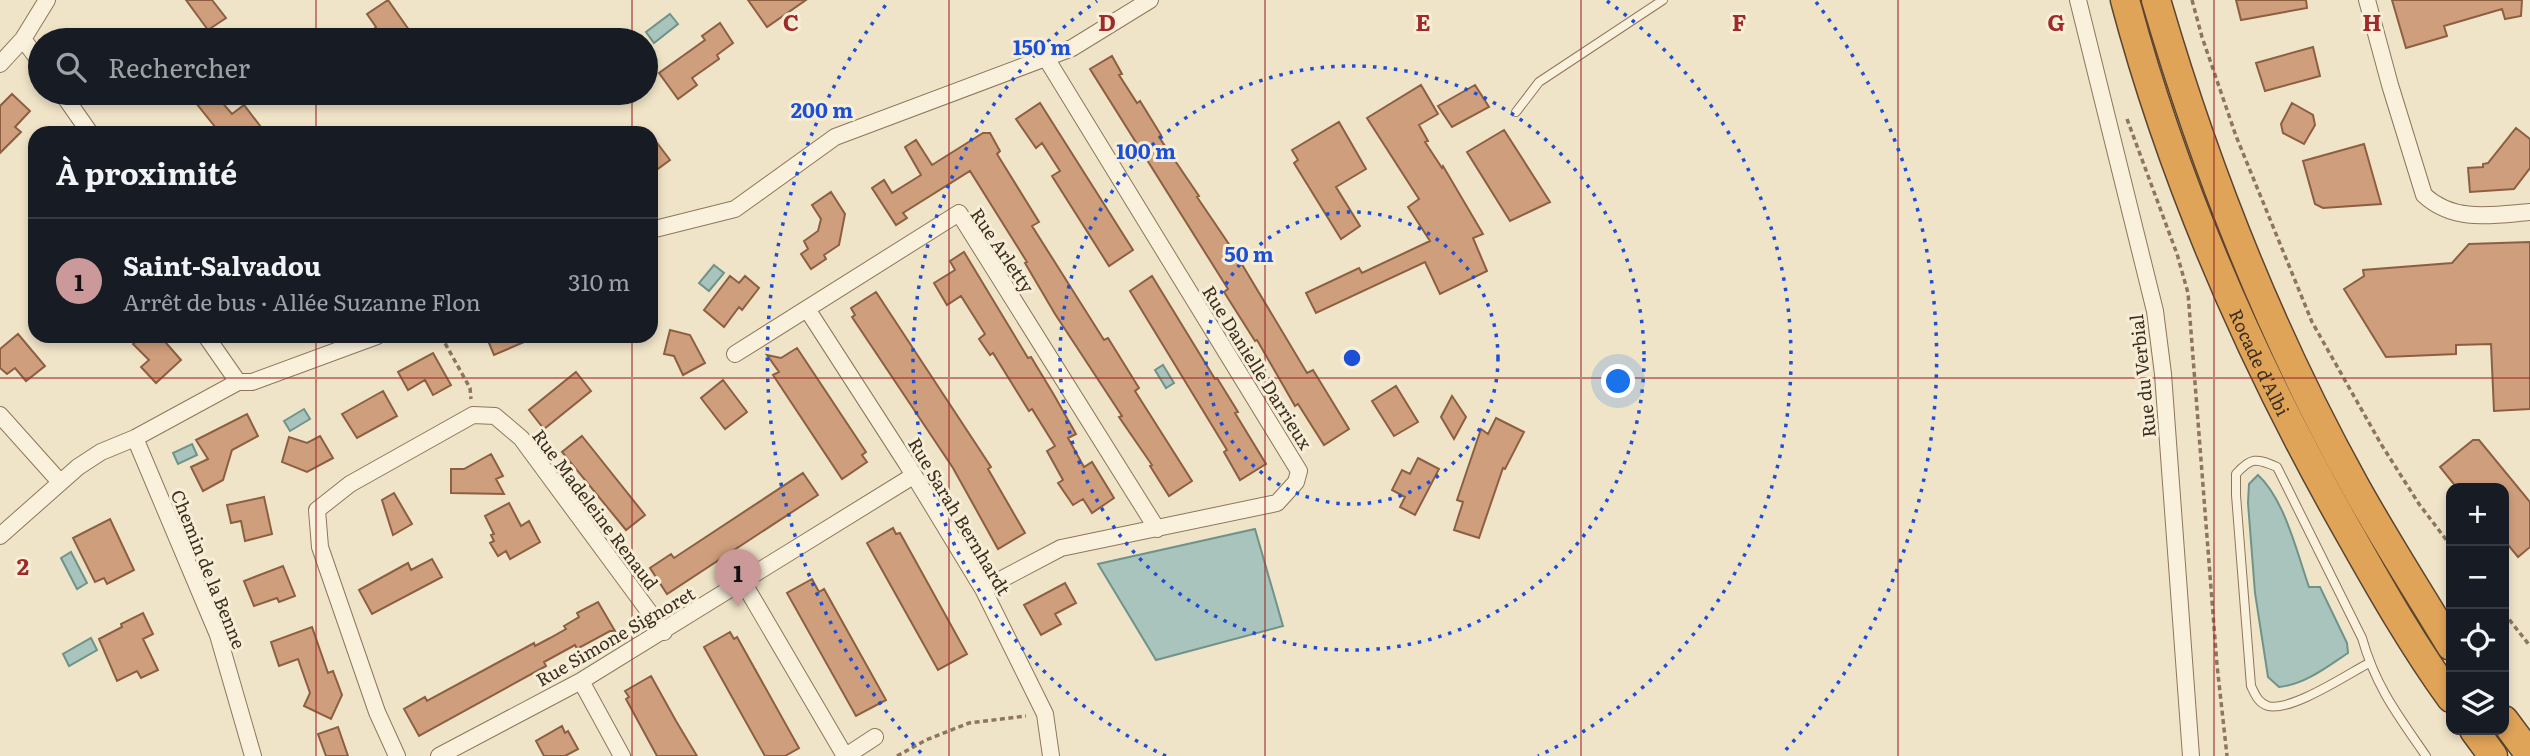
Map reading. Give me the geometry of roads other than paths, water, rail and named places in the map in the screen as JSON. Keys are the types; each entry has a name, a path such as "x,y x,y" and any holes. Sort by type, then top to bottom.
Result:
{"highway":[{"name":"Rocade d'Albi","path":"2125,0 2173,153 2237,316 2323,487 2377,582 2446,690"},
{"name":"Rocade d'Albi","path":"2157,0 2182,87 2218,191 2277,330 2354,485 2446,638"},
{"path":"2509,726 2530,755"},
{"path":"2478,735 2493,756"}],"street":[{"path":"29,28 47,0"},
{"path":"658,228 735,209 835,137 1072,48 1150,0"},
{"name":"Rue du Verbial","path":"2078,0 2155,311 2163,374 2191,756"},
{"path":"2367,0 2424,195 2435,205 2452,213 2483,216 2530,212"},
{"path":"0,64 28,30"},
{"path":"23,38 28,45"},
{"name":"Rue Danielle Darrieux","path":"983,589 1061,548 1277,503 1296,482 1299,471 1046,58"},
{"path":"70,105 85,126"},
{"name":"Rue Arletty","path":"735,354 958,213 1157,529"},
{"name":"Rue Sarah Bernhardt","path":"807,309 983,589 1045,714 1051,756"},
{"path":"211,343 238,383"},
{"path":"0,536 78,467 101,452 135,438 238,383 252,382 358,343"},
{"path":"0,415 60,482"},
{"name":"Rue Madeleine Renaud","path":"397,756 377,712 320,547 317,510 350,484 473,415 495,416 520,438 664,632"},
{"name":"Chemin de la Benne","path":"135,438 218,635 253,756"},
{"name":"Rue Simone Signoret","path":"439,756 581,681 664,632 913,476"},
{"path":"743,582 846,756 875,737"},
{"path":"581,681 622,756"}],"lane":[{"path":"1516,112 1539,82 1662,0"},
{"path":"2369,663 2289,705 2269,707 2259,701 2251,685 2236,495 2236,474 2246,463 2259,459 2277,467 2362,638 2369,663 2382,691 2426,756"}],"water":[{"path":"670,14 678,24 658,40 658,28 651,28"},
{"path":"714,265 724,273 709,291 699,283"},
{"path":"1163,365 1174,383 1166,388 1155,370"},
{"path":"304,409 310,419 290,431 284,421"},
{"path":"192,444 197,455 178,464 173,453"},
{"path":"2258,475 2283,512 2309,587 2320,587 2347,643 2348,653 2306,679 2288,686 2279,687 2268,677 2255,593 2248,503 2249,484"},
{"path":"1255,529 1283,626 1156,660 1098,564"},
{"path":"71,552 87,583 77,589 61,558"},
{"path":"91,638 97,650 69,666 63,654"}],"place":[{"name":"Saint-Salvadou","path":"738,607"}]}
